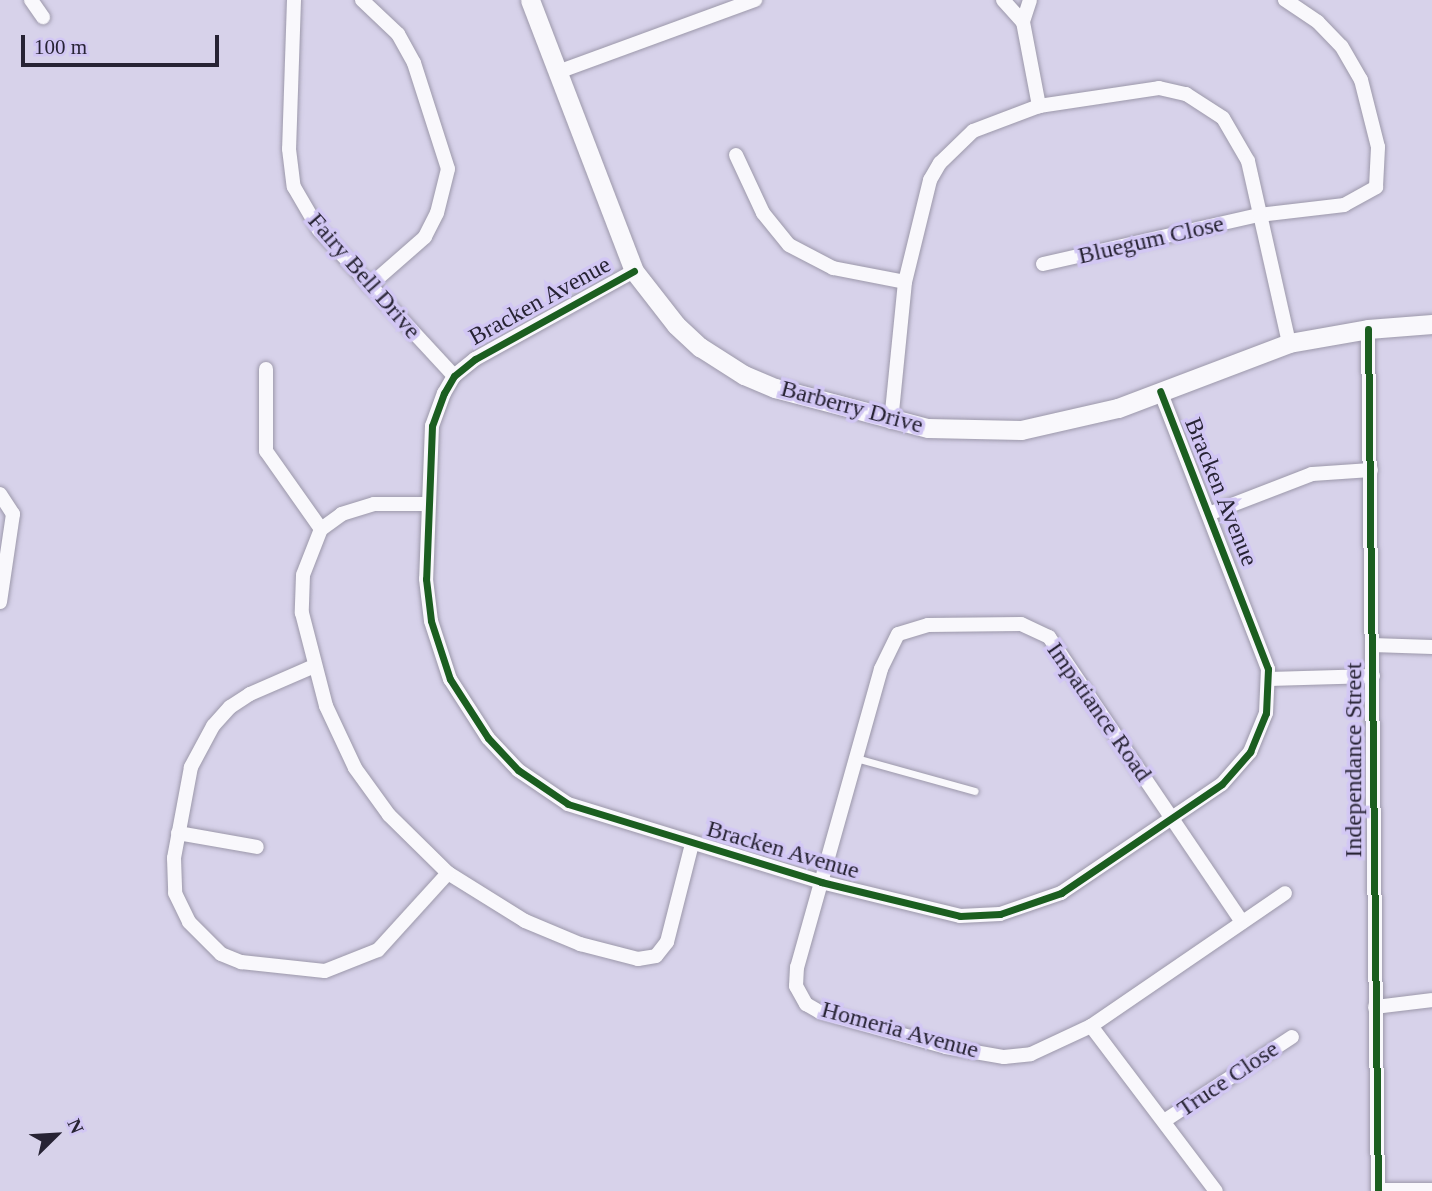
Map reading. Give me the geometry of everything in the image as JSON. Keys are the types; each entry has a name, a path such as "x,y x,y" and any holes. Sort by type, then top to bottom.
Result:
{"street":[{"path":"31,0 43,17"},
{"name":"Fairy Bell Drive","path":"294,0 289,149 294,187 319,230 454,376"},
{"path":"362,0 398,34 414,63 448,169 437,213 425,237 369,286"},
{"name":"Barberry Drive","path":"530,0 634,271 676,325 726,365 775,388 891,422 945,430 1021,430 1070,422 1289,343 1368,329 1432,324"},
{"path":"558,72 755,0"},
{"path":"1003,0 1023,22"},
{"path":"1030,0 1023,22 1039,106"},
{"name":"Bluegum Close","path":"1043,264 1259,215 1358,201 1380,178 1371,107 1361,80 1341,46 1318,22 1285,0"},
{"path":"891,422 905,282 919,209 940,163 960,141 988,122 1039,106 1159,88 1208,105 1237,138 1248,162 1289,343"},
{"path":"736,155 763,213 789,245 833,268 905,282"},
{"name":"Bracken Avenue","path":"634,271 475,359 454,376 432,426 426,504 426,579 437,648 466,709 518,770 568,804 821,882 960,916 1000,914 1061,893 1173,818 1242,765 1266,713 1269,679 1210,513 1160,391"},
{"name":"Independance Street","path":"1368,329 1378,1191"},
{"path":"266,369 266,451 321,529"},
{"path":"1210,513 1312,474 1371,470"},
{"path":"0,494 13,514 0,602"},
{"path":"426,504 355,508 321,529 303,575 302,613 312,667 355,768 389,815 448,873 525,921 580,944 649,958 667,942 692,844"},
{"name":"Impatiance Road","path":"821,882 881,669 898,634 928,625 1021,624 1049,638 1068,661 1242,922"},
{"path":"1372,646 1432,647"},
{"path":"312,667 250,694 213,726 191,767 177,833 175,893 185,916 221,954 260,966 316,971 363,959 390,940 448,873"},
{"path":"1269,679 1373,676"},
{"path":"177,833 257,847"},
{"name":"Homeria Avenue","path":"821,882 797,967 796,986 806,1004 820,1012 946,1047 1004,1057 1031,1054 1091,1026 1285,893"},
{"path":"1375,1007 1432,1000"},
{"path":"1091,1026 1216,1191"},
{"name":"Truce Close","path":"1164,1121 1292,1037"},
{"path":"1378,1191 1432,1190"}],"lane":[{"path":"856,758 975,791"}],"cycle path":[{"path":"634,271 475,359 454,376 444,393 432,426 426,579 431,621 450,679 488,738 518,770 568,804 821,882 960,916 1000,914 1061,893 1222,784 1250,752 1266,713 1268,669 1160,391"},
{"path":"1368,329 1378,1191"}]}
